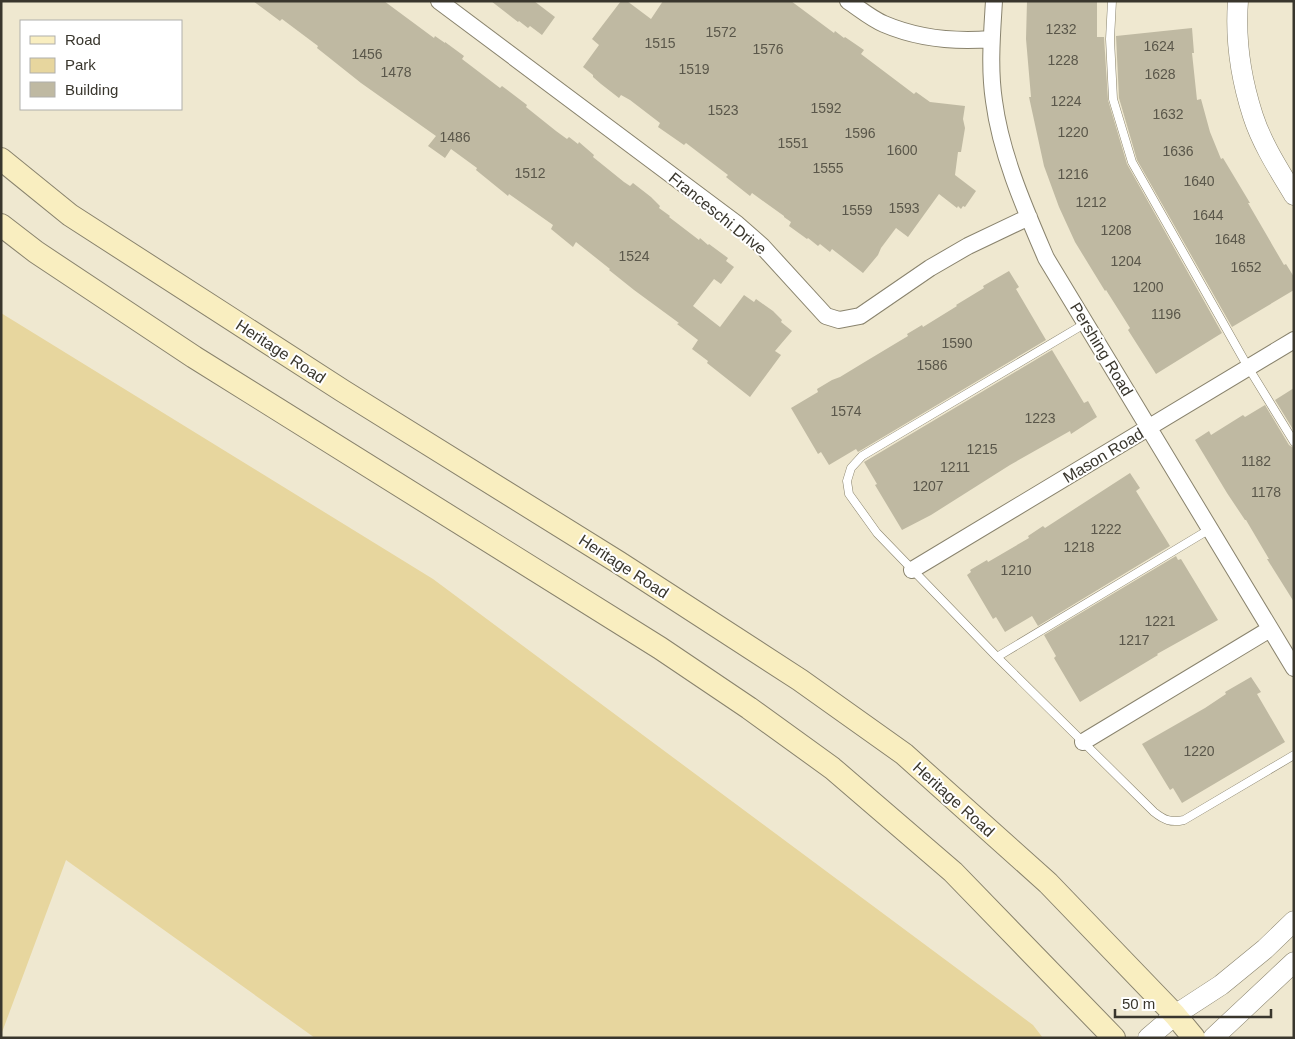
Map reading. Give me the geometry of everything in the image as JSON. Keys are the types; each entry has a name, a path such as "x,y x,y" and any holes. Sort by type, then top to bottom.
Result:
{"main road":[{"name":"Heritage Road","path":"1,159 70,215 343,391 618,562 800,680 904,754 1048,883 1175,1015 1194,1038"},
{"path":"1,225 36,252 194,357 660,648 749,708 832,768 953,872 1114,1038"}],"street":[{"name":"Franceschi Drive","path":"439,1 737,224 762,246 826,316 839,320 860,316 930,268 968,246 1029,217"},
{"path":"848,1 883,24 921,37 966,41 991,39"},
{"name":"Pershing Road","path":"994,1 991,39 994,102 1006,154 1046,258 1294,668"},
{"path":"1238,1 1238,47 1242,76 1253,117 1268,150 1294,195"},
{"name":"Mason Road","path":"912,570 1294,340"},
{"path":"1083,742 1270,629"},
{"path":"1148,1038 1175,1015 1221,985 1265,949 1294,921"},
{"path":"1213,1038 1294,962"}],"lane":[{"path":"1112,1 1110,39 1113,99 1132,162 1248,367 1294,442"},
{"path":"1086,323 862,456 851,468 847,481 849,494 877,533 912,570 997,657 1163,819 1174,822 1184,820 1294,755"},
{"path":"997,657 1210,528"}],"green space":[{"path":"1,313 433,579 1033,1025 1043,1038 315,1038 66,860 1,1035"}],"building":[{"path":"253,1 384,1 434,38 435,36 464,56 462,59 500,88 502,86 527,105 526,107 556,131 567,139 569,137 578,144 579,142 594,155 593,157 624,182 630,186 633,183 651,197 669,217 699,240 700,238 728,258 726,261 734,267 721,284 714,279 693,306 720,327 744,295 754,302 756,299 773,311 782,320 781,322 792,331 775,351 781,355 750,397 692,349 698,340 677,324 679,323 634,290 576,242 573,247 551,229 553,225 509,194 508,196 476,170 477,168 451,149 445,158 428,146 436,136 361,83 317,48 318,46 282,19 280,21"},
{"path":"491,1 534,1 555,17 542,35 530,26 528,28 518,22"},
{"path":"621,1 627,1 651,19 663,1 791,1 834,33 835,31 864,50 861,54 914,94 916,92 930,102 965,106 963,119 965,128 961,152 958,152 955,175 976,191 965,207 963,206 961,209 939,194 908,237 896,228 863,273 832,249 830,252 820,244 818,246 789,226 791,222 784,216 752,193 750,196 726,177 728,175 686,143 684,145 658,127 660,123 630,100 621,95 619,98 583,67 599,45 592,39"},
{"path":"1027,1 1097,1 1097,37 1104,37 1108,100 1127,164 1222,333 1156,374 1128,330 1130,328 1075,242 1059,207 1044,166 1029,97 1031,97 1026,39"},
{"path":"1192,28 1194,53 1192,53 1197,100 1201,99 1210,132 1221,159 1223,158 1284,265 1286,264 1294,277 1294,290 1232,327 1137,160 1119,98 1116,36"},
{"path":"1009,271 1019,287 1016,289 1046,340 858,452 856,449 829,465 821,452 818,454 791,408 818,392 817,389 908,336 907,334 922,325 923,327 984,288 983,286"},
{"path":"1052,350 1084,403 1088,401 1097,417 1071,434 1070,431 1010,465 931,515 902,530 875,485 877,484 864,462"},
{"path":"1294,388 1294,431 1275,400"},
{"path":"1265,405 1289,445 1294,448 1294,602 1267,559 1269,559 1246,520 1227,493 1195,440 1209,431 1211,435 1243,415 1245,417"},
{"path":"1130,473 1140,488 1136,491 1170,546 1038,626 1032,616 1005,632 996,617 993,619 967,575 971,572 970,570 987,560 988,562 1029,538 1028,536 1043,526 1045,528"},
{"path":"1176,556 1178,560 1181,559 1218,620 1157,654 1080,702 1054,658 1056,656 1044,635"},
{"path":"1251,677 1261,692 1257,694 1285,742 1182,803 1173,788 1170,790 1142,744 1205,708 1226,694 1225,692"}]}
